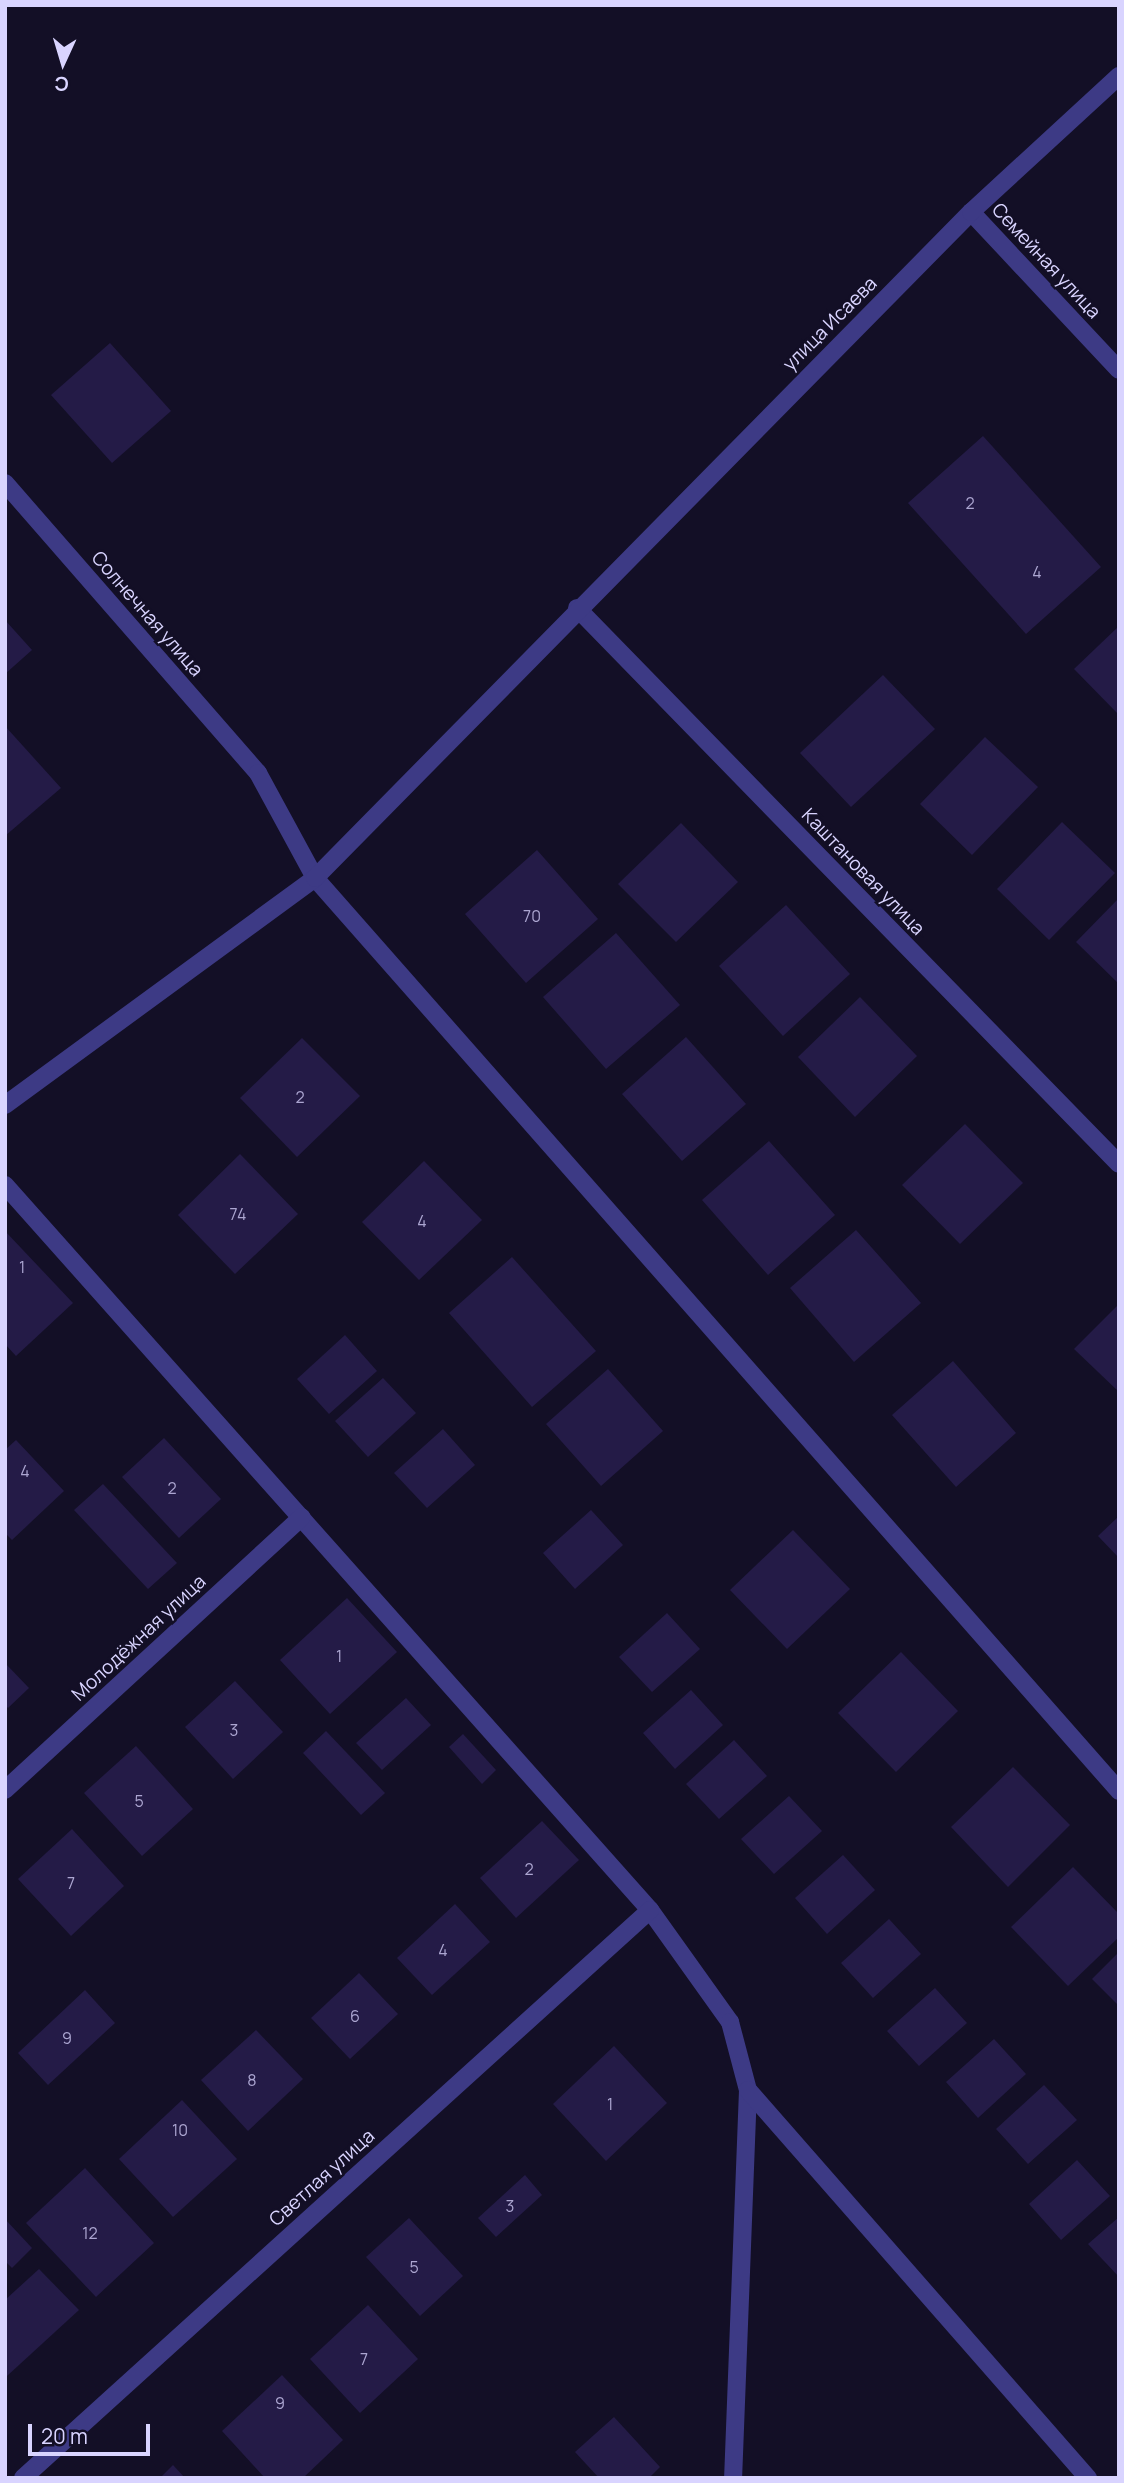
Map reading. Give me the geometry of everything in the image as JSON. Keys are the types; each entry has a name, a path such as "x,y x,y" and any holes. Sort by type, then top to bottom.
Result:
{"street":[{"name":"улица Исаева","path":"5,1104 315,878 577,608 971,212 1119,75"},
{"name":"Семейная улица","path":"971,212 1119,370"},
{"name":"Солнечная улица","path":"5,483 258,773 315,878 1119,1791"},
{"name":"Каштановая улица","path":"577,608 1119,1164"},
{"path":"5,1185 650,1909 730,2022 748,2090 733,2478"},
{"name":"Молодёжная улица","path":"5,1790 302,1517"},
{"name":"Светлая улица","path":"23,2478 650,1909"},
{"path":"748,2090 1088,2478"}],"building":[{"path":"110,343 171,411 112,463 51,395"},
{"path":"983,436 1101,567 1026,634 908,503"},
{"path":"5,620 32,650 5,674"},
{"path":"1119,626 1119,715 1074,669"},
{"path":"883,675 935,729 851,807 800,753"},
{"path":"5,726 61,788 5,836"},
{"path":"985,737 1038,787 972,855 920,804"},
{"path":"1062,822 1115,873 1049,940 997,889"},
{"path":"681,823 738,882 676,942 618,884"},
{"path":"537,850 598,919 526,983 465,914"},
{"path":"1119,898 1119,984 1076,942"},
{"path":"786,905 850,974 783,1036 719,966"},
{"path":"616,933 680,1005 606,1069 543,997"},
{"path":"860,997 917,1056 855,1117 798,1057"},
{"path":"686,1037 746,1104 682,1161 622,1094"},
{"path":"302,1038 360,1096 297,1157 240,1098"},
{"path":"965,1124 1023,1183 960,1244 902,1185"},
{"path":"769,1141 835,1215 768,1275 702,1200"},
{"path":"240,1154 298,1214 235,1274 178,1215"},
{"path":"424,1161 482,1220 419,1280 362,1222"},
{"path":"856,1230 921,1303 854,1362 790,1288"},
{"path":"5,1231 73,1303 16,1356 5,1344"},
{"path":"512,1257 596,1351 532,1407 449,1313"},
{"path":"1119,1304 1119,1392 1074,1349"},
{"path":"345,1335 377,1371 329,1414 297,1379"},
{"path":"953,1361 1016,1433 956,1487 892,1415"},
{"path":"608,1369 663,1431 601,1486 546,1424"},
{"path":"383,1378 416,1413 368,1457 335,1421"},
{"path":"443,1429 475,1465 427,1508 394,1473"},
{"path":"164,1438 221,1499 179,1538 122,1477"},
{"path":"16,1440 64,1491 12,1540 5,1533 5,1450"},
{"path":"103,1484 177,1563 148,1589 74,1510"},
{"path":"591,1510 623,1545 575,1589 543,1553"},
{"path":"1119,1516 1119,1558 1098,1536"},
{"path":"793,1530 850,1589 787,1649 730,1590"},
{"path":"347,1598 397,1652 330,1714 280,1660"},
{"path":"667,1613 700,1649 652,1692 619,1657"},
{"path":"901,1652 958,1711 896,1772 838,1713"},
{"path":"5,1663 29,1688 8,1708 5,1705"},
{"path":"235,1681 283,1732 233,1779 185,1727"},
{"path":"691,1690 723,1725 675,1769 643,1733"},
{"path":"406,1698 431,1725 382,1770 356,1743"},
{"path":"326,1731 385,1793 361,1815 303,1753"},
{"path":"463,1734 496,1770 482,1784 449,1747"},
{"path":"734,1740 767,1776 719,1819 686,1784"},
{"path":"136,1746 193,1809 142,1856 84,1793"},
{"path":"1013,1767 1070,1825 1008,1887 951,1827"},
{"path":"789,1796 822,1831 774,1874 741,1839"},
{"path":"542,1821 579,1860 516,1918 480,1878"},
{"path":"72,1829 124,1886 71,1936 18,1879"},
{"path":"843,1855 875,1890 827,1934 795,1898"},
{"path":"1073,1867 1119,1914 1119,1937 1068,1986 1011,1927"},
{"path":"455,1904 490,1942 432,1995 397,1958"},
{"path":"889,1919 921,1954 873,1998 841,1963"},
{"path":"1119,1952 1119,2006 1092,1979"},
{"path":"359,1973 398,2014 350,2059 311,2018"},
{"path":"935,1988 967,2023 919,2066 887,2031"},
{"path":"85,1990 115,2023 48,2085 18,2053"},
{"path":"256,2030 303,2079 248,2131 201,2080"},
{"path":"994,2039 1026,2074 978,2118 946,2082"},
{"path":"614,2046 667,2103 606,2161 553,2104"},
{"path":"1044,2085 1077,2120 1028,2164 996,2129"},
{"path":"182,2100 237,2159 173,2217 119,2159"},
{"path":"1077,2160 1110,2196 1061,2240 1029,2204"},
{"path":"85,2168 154,2243 96,2297 26,2223"},
{"path":"525,2175 542,2195 496,2237 478,2218"},
{"path":"1119,2217 1119,2277 1088,2244"},
{"path":"409,2218 463,2276 420,2316 366,2257"},
{"path":"5,2219 32,2248 12,2268 5,2261"},
{"path":"39,2269 79,2310 7,2376 5,2300"},
{"path":"368,2305 418,2359 360,2413 310,2359"},
{"path":"282,2375 343,2440 303,2478 265,2478 222,2431"},
{"path":"614,2417 660,2467 649,2478 599,2478 575,2452"},
{"path":"173,2465 185,2478 160,2478"}]}
